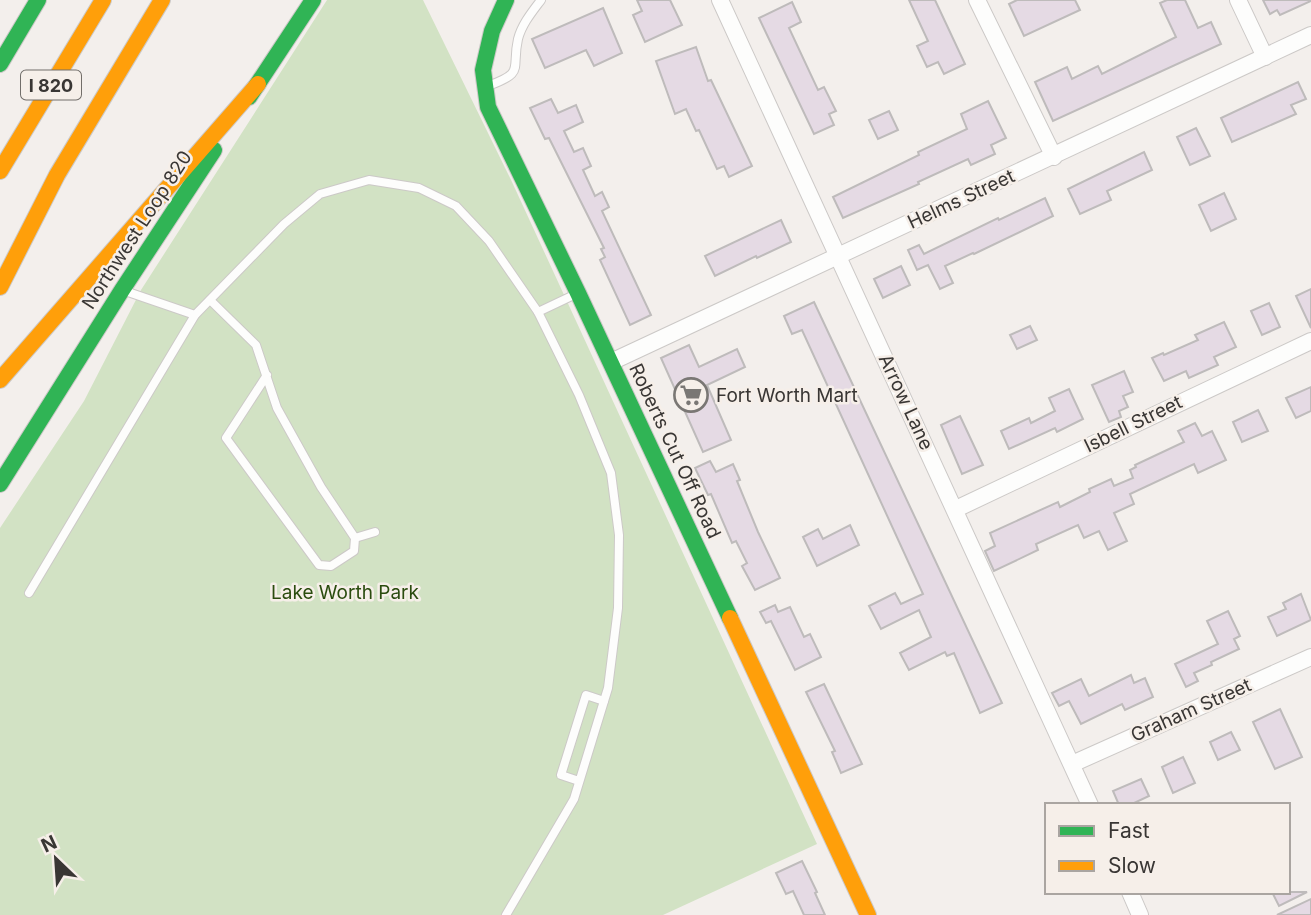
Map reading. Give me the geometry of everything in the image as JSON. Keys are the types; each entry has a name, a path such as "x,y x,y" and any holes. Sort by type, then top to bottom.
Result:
{"main road":[{"name":"I 820","path":"0,65 38,0"},
{"name":"I 820","path":"0,171 10,150 103,0"},
{"path":"0,287 57,175 162,0"},
{"name":"Northwest Loop 820","path":"0,484 122,290 313,0"},
{"name":"Roberts Cut Off Road","path":"506,0 492,31 483,70 488,107 579,293 868,915"},
{"path":"0,380 258,84"}],"street":[{"name":"Arrow Lane","path":"720,0 1089,803"},
{"path":"977,0 1054,157"},
{"path":"1238,0 1265,57"},
{"name":"Helms Street","path":"611,362 1311,35"},
{"name":"Isbell Street","path":"956,509 1311,341"},
{"name":"Graham Street","path":"1072,764 1311,657"},
{"path":"1131,894 1140,915"}],"lane":[{"path":"485,87 506,80 513,74 522,27 541,0"},
{"path":"29,593 195,315 284,224 320,194 369,180 419,188 456,205 489,241 538,312 579,395 611,473 619,535 618,608 608,688 574,799 506,915"},
{"path":"122,290 195,315"},
{"path":"538,312 579,293"},
{"path":"210,300 256,345 267,375 277,408 293,440 355,538 354,551 331,566 319,565 226,438 267,375"},
{"path":"355,538 375,532"},
{"path":"579,781 561,775 568,752 586,695 604,701"}],"green space":[{"name":"Lake Worth Park","path":"327,0 423,0 512,182 817,844 663,915 0,915 0,528 84,401 141,290"}],"building":[{"path":"637,0 670,0 682,25 645,42 633,15 642,11"},
{"path":"909,0 935,0 965,64 944,74 938,62 927,67 917,46 928,41"},
{"path":"1017,0 1075,0 1080,10 1024,36 1009,4"},
{"path":"1167,0 1185,0 1198,28 1211,22 1221,44 1053,121 1035,82 1067,67 1072,79 1098,66 1102,74 1176,37 1160,3"},
{"path":"1263,0 1311,1 1280,15 1277,10 1270,14"},
{"path":"792,2 801,22 789,28 818,90 824,87 836,111 829,114 834,125 814,134 759,18"},
{"path":"603,8 622,53 594,66 586,50 545,68 532,39"},
{"path":"696,47 708,81 711,80 752,166 729,177 724,166 717,169 686,109 675,114 656,61"},
{"path":"1298,82 1306,99 1291,105 1296,114 1232,142 1221,118"},
{"path":"551,99 558,113 576,105 583,122 564,131 574,152 583,148 591,166 583,170 595,196 602,192 609,207 602,211 651,315 630,325 600,260 605,257 601,249 604,248 549,138 545,139 530,108"},
{"path":"988,101 1006,138 991,145 995,154 971,165 968,159 843,218 833,197 967,129 961,114"},
{"path":"889,111 898,130 878,139 869,120"},
{"path":"1196,128 1210,156 1190,165 1177,137"},
{"path":"1144,152 1152,170 1107,191 1111,200 1080,214 1068,189"},
{"path":"1224,193 1236,219 1211,231 1199,205"},
{"path":"1045,198 1053,216 945,266 953,283 940,289 928,265 917,270 908,250 919,245 924,254"},
{"path":"781,220 791,242 715,276 705,256"},
{"path":"901,266 910,285 883,298 874,279"},
{"path":"1311,289 1311,328 1296,296"},
{"path":"814,302 1002,703 980,713 954,653 947,656 945,652 909,670 900,653 931,637 919,610 881,629 869,606 895,593 901,604 923,594 802,330 792,334 784,316"},
{"path":"1269,303 1280,327 1262,335 1251,311"},
{"path":"1224,322 1236,347 1214,357 1218,365 1189,378 1186,371 1164,381 1152,358 1198,340 1195,335"},
{"path":"1030,326 1037,340 1017,349 1010,335"},
{"path":"689,345 699,367 737,349 745,367 707,385 731,440 703,452 661,358"},
{"path":"1124,371 1133,392 1123,396 1128,407 1119,411 1121,417 1109,422 1092,385"},
{"path":"1311,387 1311,411 1296,418 1286,398"},
{"path":"1069,389 1083,419 1057,432 1055,428 1009,449 1001,431 1029,418 1031,423 1055,411 1049,398"},
{"path":"1258,410 1268,431 1242,442 1233,422"},
{"path":"960,416 983,465 962,474 941,425"},
{"path":"1195,423 1202,436 1212,431 1226,460 1198,473 1194,464 1130,494 1134,504 1114,513 1127,541 1108,550 1099,531 1084,538 1078,525 1036,544 1038,550 994,571 985,551 995,546 990,533 1058,502 1060,507 1111,479 1114,486 1133,478 1130,470 1136,467 1135,465 1184,442 1178,431"},
{"path":"710,461 716,472 733,464 740,480 737,481 758,532 780,578 755,590 742,566 747,563 736,541 732,543 711,494 708,495 695,468"},
{"path":"850,525 859,545 817,566 803,537 818,529 823,539"},
{"path":"1301,594 1311,620 1277,636 1268,617 1286,609 1283,603"},
{"path":"775,605 778,612 790,607 804,637 810,634 821,657 795,670 771,621 766,623 760,612"},
{"path":"1228,611 1240,636 1234,639 1239,649 1194,673 1198,681 1186,687 1175,664 1218,644 1207,621"},
{"path":"1131,675 1134,683 1145,678 1153,697 1125,710 1122,704 1081,724 1069,701 1059,706 1052,693 1081,679 1089,696"},
{"path":"824,684 862,764 841,773 832,752 835,751 806,692"},
{"path":"1280,709 1302,757 1275,769 1253,722"},
{"path":"1231,732 1240,750 1218,760 1210,742"},
{"path":"1183,757 1195,783 1173,793 1162,767"},
{"path":"1141,779 1149,796 1134,803 1118,803 1113,791"},
{"path":"802,861 825,915 804,915 793,891 786,894 776,873"},
{"path":"1307,892 1279,906 1273,894"},
{"path":"1311,899 1311,915 1277,915"}],"traffic: fast":[{"path":"0,64 38,0"},
{"path":"249,97 313,0"},
{"path":"506,0 492,31 483,70 488,107 730,618"},
{"path":"0,484 214,150"}],"traffic: slow":[{"path":"0,171 103,0"},
{"path":"0,287 57,175 162,0"},
{"path":"0,380 258,84"},
{"path":"730,618 868,915"}],"place":[{"name":"Fort Worth Mart","path":"691,395"}]}
